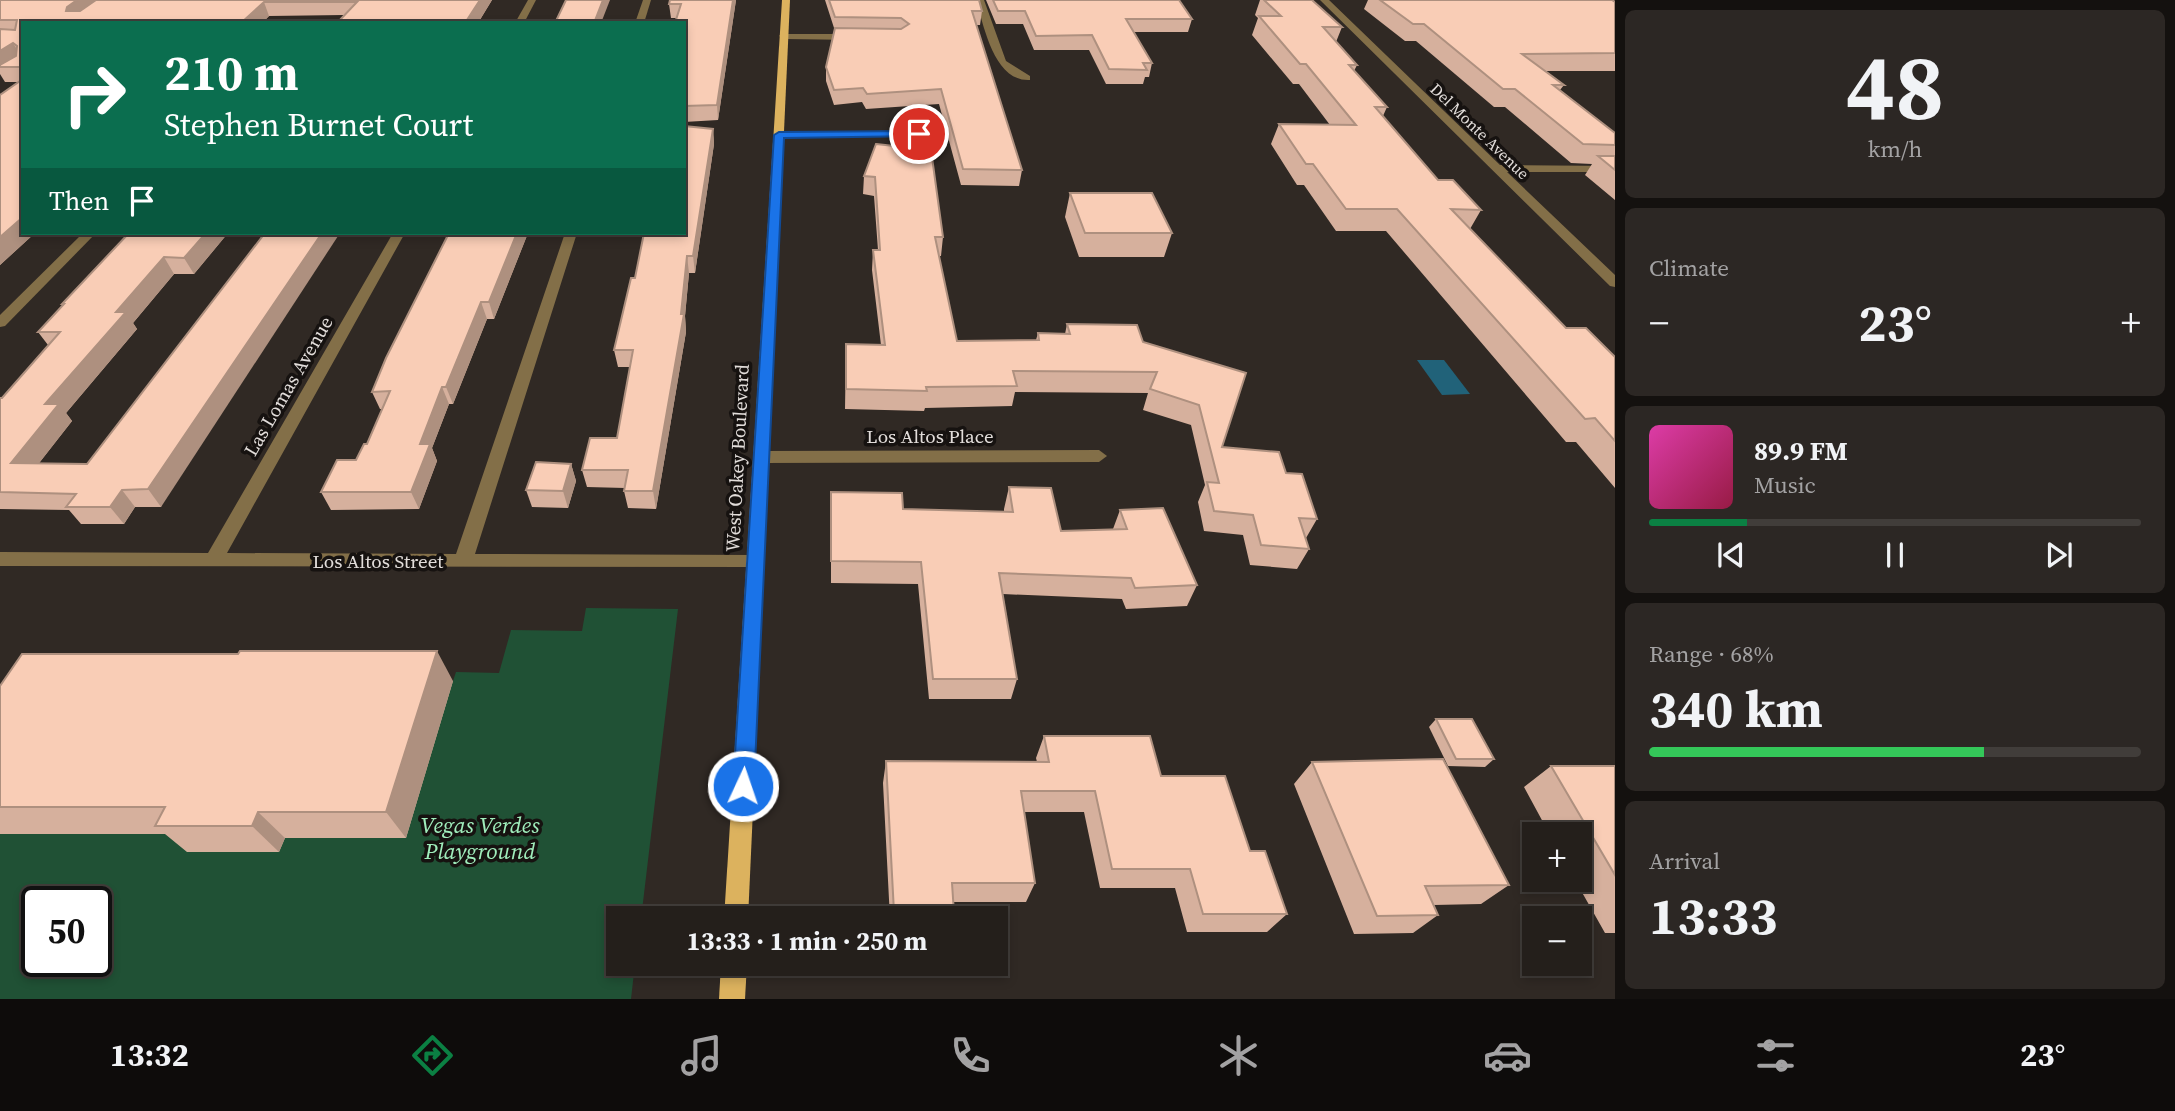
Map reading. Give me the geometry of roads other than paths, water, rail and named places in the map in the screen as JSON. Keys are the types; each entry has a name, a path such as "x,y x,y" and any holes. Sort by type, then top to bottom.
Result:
{"main road":[{"name":"West Oakey Boulevard","path":"737,906 786,0"},
{"path":"732,999 733,976"}],"street":[{"path":"520,21 532,0"},
{"path":"640,21 647,0"},
{"path":"980,0 1002,63 1027,78"},
{"name":"Del Monte Avenue","path":"1324,0 1615,283"},
{"path":"784,36 874,37"},
{"path":"779,135 919,134"},
{"path":"1496,169 1615,169"},
{"path":"0,323 88,235"},
{"name":"Las Lomas Avenue","path":"213,560 398,235"},
{"path":"463,561 570,235"},
{"name":"Los Altos Place","path":"761,457 1099,456"},
{"name":"Los Altos Street","path":"0,559 755,562"}],"water":[{"path":"1417,360 1444,360 1470,394 1442,395"}],"park label":[{"name":"Vegas Verdes Playground","path":"480,838"}]}
